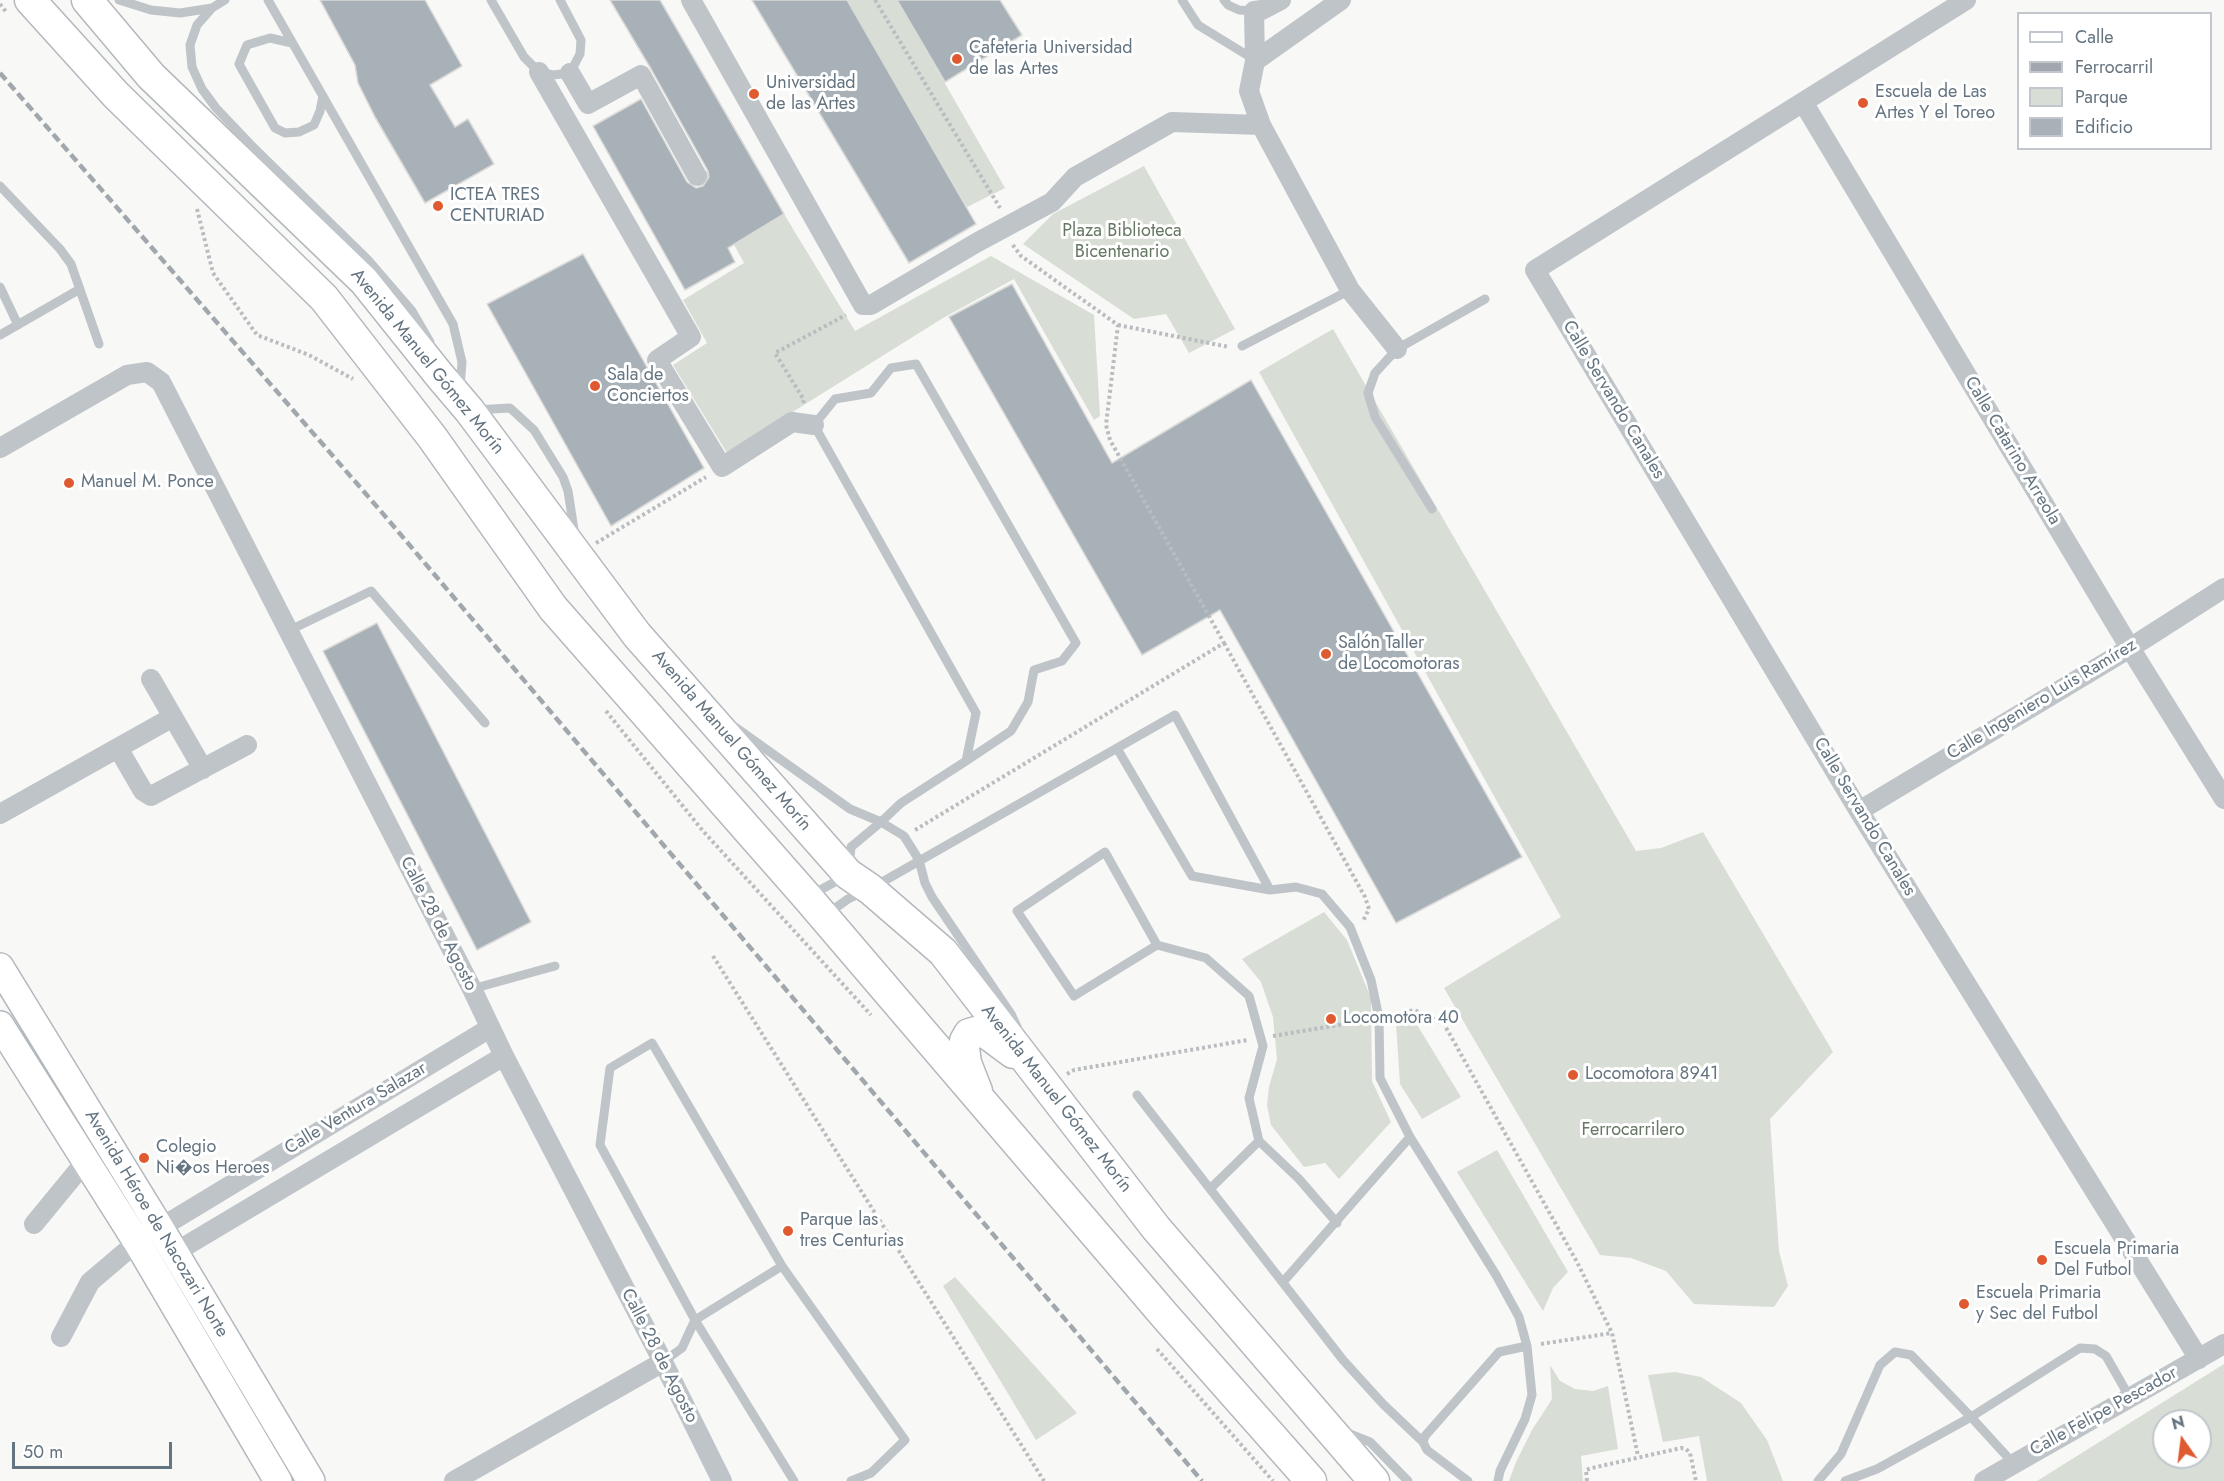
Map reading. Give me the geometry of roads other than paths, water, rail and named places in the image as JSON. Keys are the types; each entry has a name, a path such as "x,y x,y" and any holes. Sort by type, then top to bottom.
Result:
{"main road":[{"name":"Avenida Manuel Gómez Morín","path":"87,0 151,76 364,280 456,395 637,634 859,882 943,952 1156,1228 1374,1481"},
{"path":"22,10 116,95 324,298 432,437 553,608 815,907 982,1104 1311,1481"},
{"name":"Avenida Héroe de Nacozari Norte","path":"0,967 311,1481"},
{"name":"Avenida Héroe de Nacozari Norte","path":"0,1024 137,1242 278,1481"},
{"path":"982,1104 966,1063 964,1048 969,1034 986,1033 1008,1048 1045,1085"}],"street":[{"path":"691,0 863,305 871,305 1052,202 1075,177 1172,122 1261,125"},
{"path":"1281,0 1262,10 1254,11 1255,61 1250,91 1261,125 1350,290 1397,349"},
{"path":"1255,61 1317,7 1341,0"},
{"path":"1803,102 1966,0"},
{"path":"539,72 691,337 657,360 722,467 792,422 814,425"},
{"path":"570,73 588,104 641,75 697,176"},
{"name":"Calle Servando Canales","path":"1803,102 1535,270 1859,811 2199,1359"},
{"name":"Calle Catarino Arreola","path":"1803,102 2130,648 2224,799"},
{"name":"Calle 28 de Agosto","path":"0,448 128,375 147,372 161,382 722,1481"},
{"name":"Calle Ingeniero Luis Ramírez","path":"1859,811 2130,648 2224,588"},
{"path":"152,679 203,769"},
{"path":"0,814 173,717"},
{"path":"118,748 143,791 151,796 247,745"},
{"name":"Calle Ventura Salazar","path":"160,1228 490,1028"},
{"name":"Calle Ventura Salazar","path":"174,1253 504,1056"},
{"path":"34,1224 85,1162"},
{"path":"61,1337 90,1282 137,1242"},
{"name":"Calle Felipe Pescador","path":"1984,1481 2224,1344"},
{"path":"454,1481 663,1362"}],"lane":[{"path":"119,0 151,10 180,13 212,8"},
{"path":"225,0 212,8 197,25 190,45 192,67 202,89 216,108 254,148 368,260 412,311 456,395"},
{"path":"268,0 453,324 462,362 456,395"},
{"path":"491,0 524,57 539,72 553,75 570,73 580,54 581,40 560,0"},
{"path":"1182,0 1198,25 1255,61"},
{"path":"1224,0 1228,5 1239,10 1254,11"},
{"path":"292,43 270,38 247,45 238,64 274,128 285,133 299,132 314,125 323,96"},
{"path":"0,186 60,249 70,264 81,289 99,344"},
{"path":"0,287 18,325"},
{"path":"0,335 81,289"},
{"path":"1242,346 1350,290"},
{"path":"1432,509 1375,417 1368,393 1375,373 1397,349 1485,299"},
{"path":"815,907 848,899 859,882 851,847 882,822 901,802 1011,731 1028,702 1034,670 1062,661 1076,643 916,364 891,368 871,393 835,399 814,425 976,713 966,760"},
{"path":"456,395 510,408 534,430 565,484 578,554"},
{"path":"288,631 371,591 485,723"},
{"path":"694,698 850,809 882,822 904,836 919,860 925,883 932,897 1011,1014 1021,1034"},
{"path":"815,907 859,882 919,860 1118,750 1175,715 1270,890"},
{"path":"1118,750 1192,876 1270,890 1296,887 1322,894 1350,927 1371,980 1379,1018 1380,1078 1410,1137 1496,1275 1519,1317 1527,1346 1532,1395 1525,1419 1500,1471 1498,1481"},
{"path":"1157,945 1074,996 1017,911 1105,852 1157,945 1206,958 1249,996 1263,1046 1250,1098 1259,1141 1299,1179 1337,1223"},
{"path":"472,989 555,966"},
{"path":"794,1481 695,1320 600,1145 610,1068 652,1043 782,1266 905,1440 871,1473 851,1481"},
{"path":"1026,1044 1045,1085"},
{"path":"1137,1095 1343,1360 1383,1404 1423,1442 1427,1450 1468,1481"},
{"path":"1283,1282 1410,1137"},
{"path":"1210,1189 1259,1141"},
{"path":"663,1362 682,1348 695,1320 782,1266"},
{"path":"1423,1442 1425,1436 1499,1352 1527,1346"},
{"path":"1845,1481 1877,1469 1971,1417 2080,1348 2095,1350 2106,1356 2130,1398"},
{"path":"1818,1481 1841,1454 1880,1365 1894,1352 1911,1355 2013,1463"},
{"path":"1322,1422 1370,1442 1408,1481"}],"railway":[{"path":"0,73 379,509 1202,1481"}],"place":[{"name":"Cafeteria Universidad de las Artes","path":"957,59"},
{"name":"Universidad de las Artes","path":"754,94"},
{"name":"Escuela de Las Artes Y el Toreo","path":"1863,103"},
{"name":"ICTEA TRES CENTURIAD","path":"438,206"},
{"name":"Sala de Conciertos","path":"595,386"},
{"name":"Manuel M. Ponce","path":"69,483"},
{"name":"Salón Taller de Locomotoras","path":"1326,654"},
{"name":"Locomotora 40","path":"1331,1019"},
{"name":"Locomotora 8941","path":"1573,1075"},
{"name":"Colegio Ni�os Heroes","path":"144,1158"},
{"name":"Parque las tres Centurias","path":"788,1231"},
{"name":"Escuela Primaria Del Futbol","path":"2042,1260"},
{"name":"Escuela Primaria y Sec del Futbol","path":"1964,1304"}],"park label":[{"name":"Plaza Biblioteca Bicentenario","path":"1122,242"},
{"name":"Ferrocarrilero","path":"1633,1131"}]}
